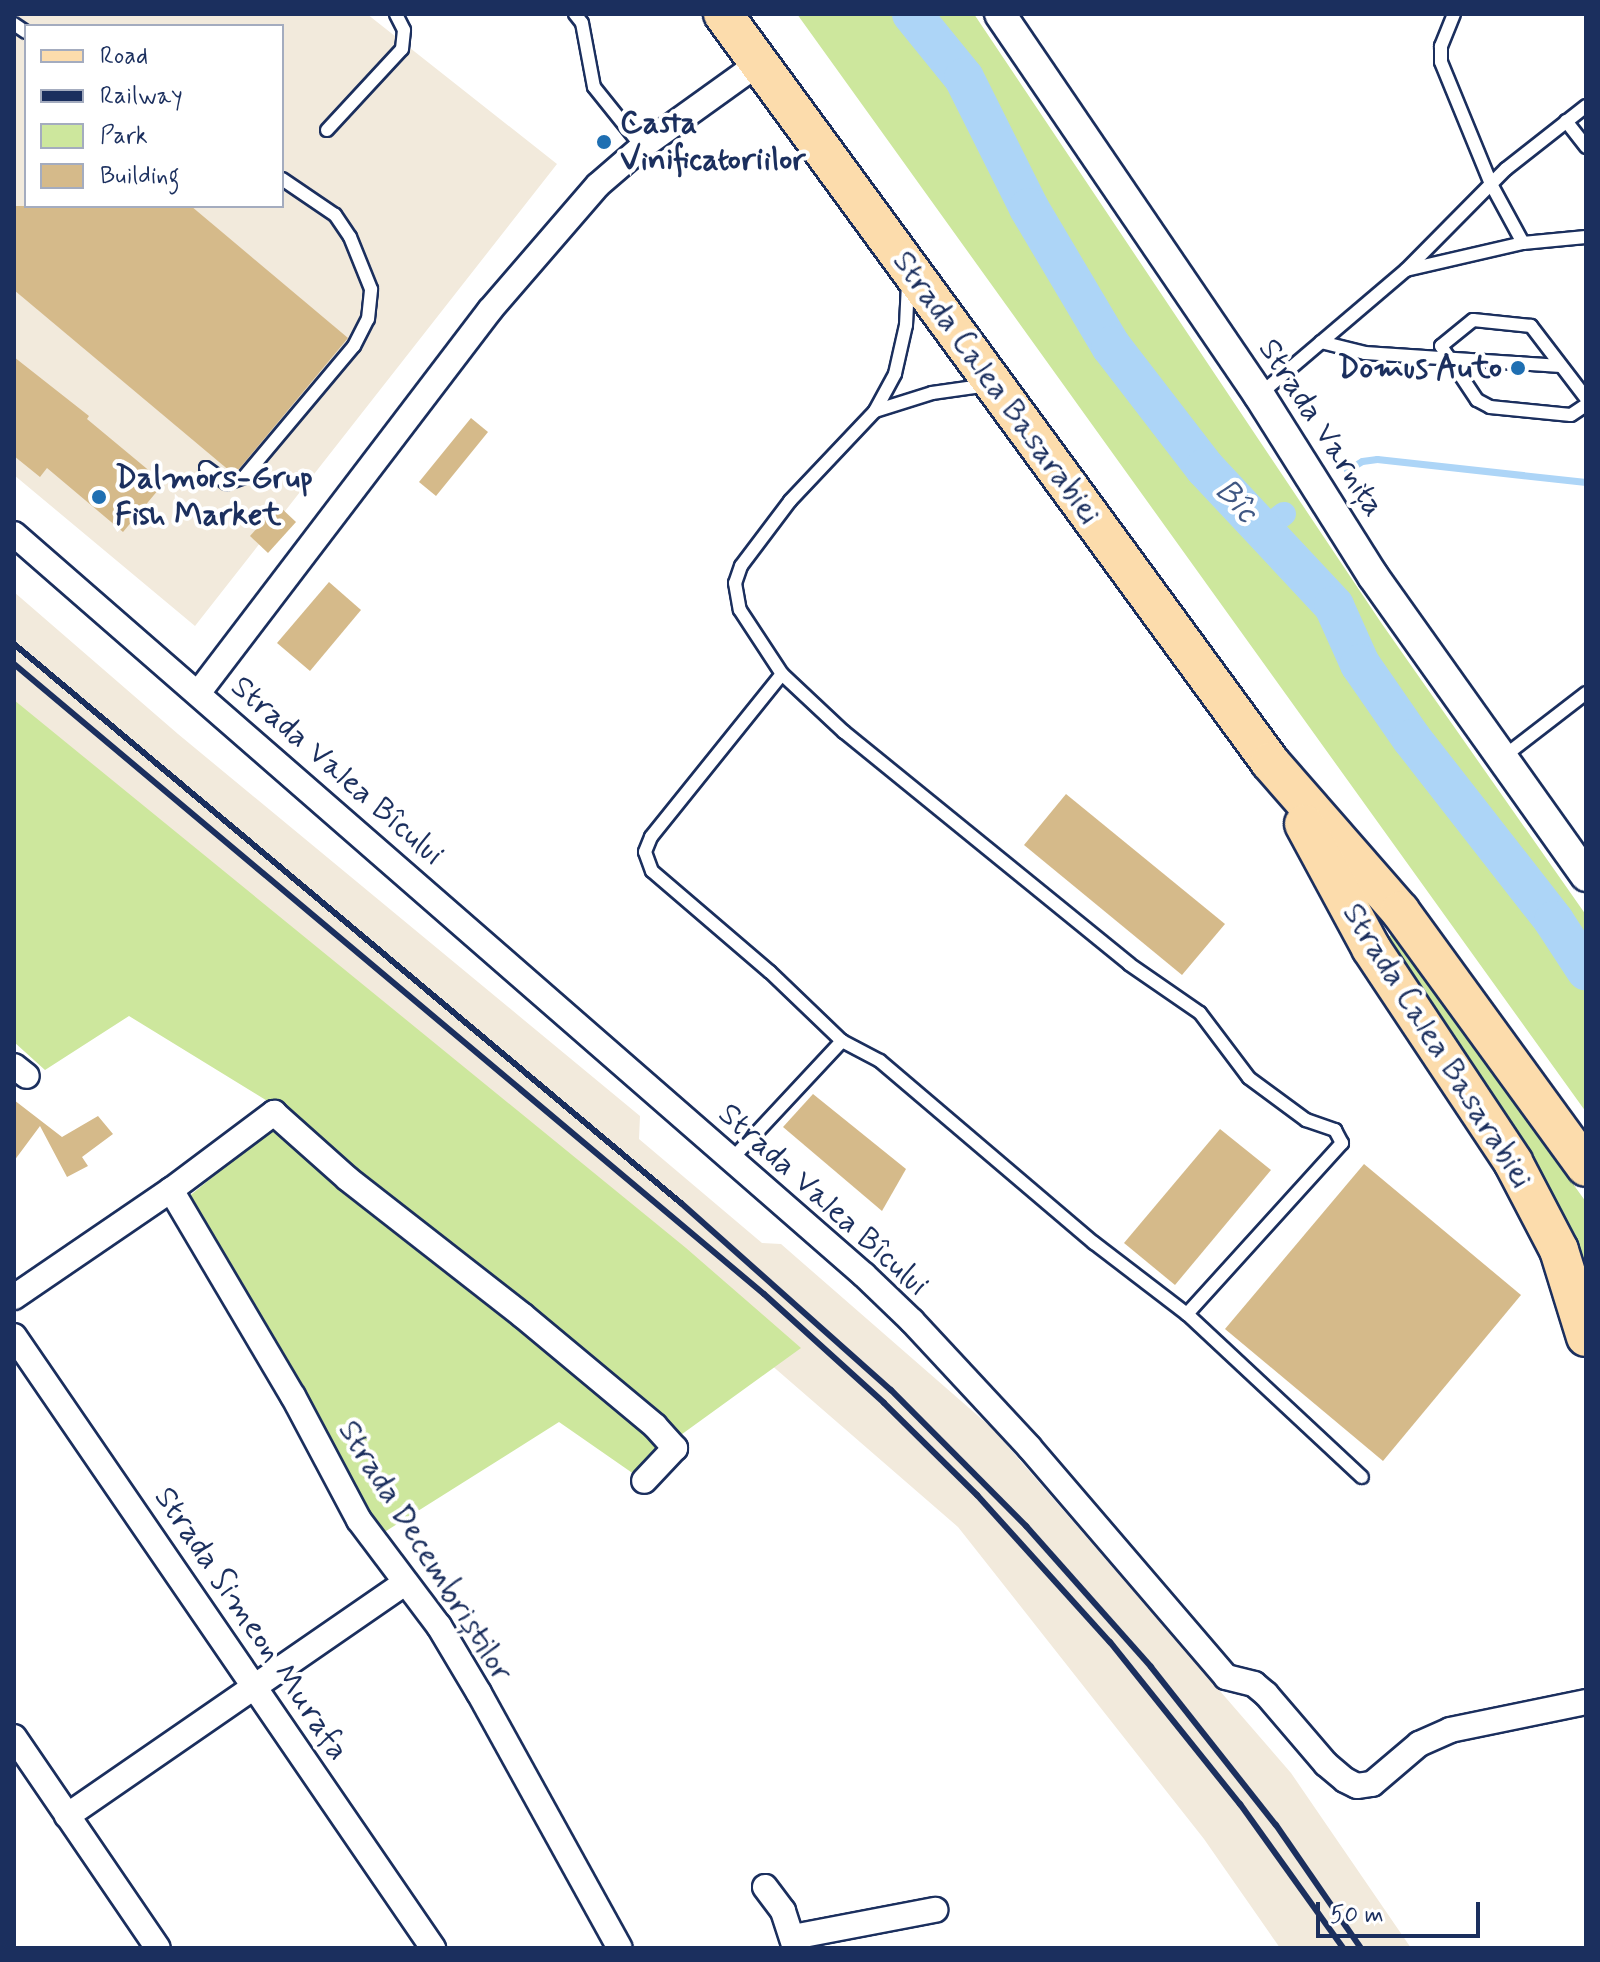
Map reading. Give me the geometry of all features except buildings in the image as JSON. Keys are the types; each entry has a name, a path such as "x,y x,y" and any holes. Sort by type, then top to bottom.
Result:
{"main road":[{"name":"Strada Calea Basarabiei","path":"723,14 1270,762 1400,911 1586,1167"},
{"name":"Strada Calea Basarabiei","path":"1270,762 1371,948 1520,1173 1559,1250 1586,1337"}],"street":[{"name":"Strada Varnița","path":"1000,14 1259,395 1373,576 1586,876"},
{"path":"199,692 490,310 598,185 642,147 759,63"},
{"name":"Strada Valea Bîcului","path":"14,534 199,692 912,1321 1029,1447 1226,1677 1254,1684 1266,1694 1326,1764 1345,1780 1357,1786 1372,1784 1419,1744 1450,1730 1586,1702"},
{"path":"14,1297 171,1190 274,1113 348,1179 522,1315 655,1426 675,1448 644,1481"},
{"name":"Strada Decembriștilor","path":"171,1190 293,1396 359,1520 439,1626 479,1693 620,1948"},
{"name":"Strada Simeon Murafa","path":"14,1336 433,1948"},
{"path":"67,1816 405,1583"},
{"path":"14,1737 158,1948"},
{"path":"765,1887 783,1911 794,1942 935,1910"}],"lane":[{"path":"327,130 402,49 404,30 396,14"},
{"path":"592,14 578,18 594,87 642,147"},
{"path":"1454,14 1441,46 1441,62 1491,184 1523,243"},
{"path":"1259,395 1406,270 1491,184 1586,106"},
{"path":"1566,121 1586,147"},
{"path":"206,468 227,483 244,477 354,346 368,319 371,289 350,237 335,215 284,180"},
{"path":"1406,270 1523,243 1586,237"},
{"path":"909,268 906,325 895,374 875,411 790,501 741,566 735,583 740,610 782,674 844,732 1129,964 1200,1013 1249,1078 1306,1120 1335,1130 1342,1143 1187,1314"},
{"path":"1586,398 1531,326 1473,320 1441,346 1477,400 1490,407 1571,415 1586,405"},
{"path":"1321,342 1365,353 1561,366"},
{"path":"875,411 932,393 993,384"},
{"path":"782,674 651,837 645,852 652,871 770,972 842,1041 880,1061 1094,1243 1187,1314 1362,1477"},
{"path":"1500,759 1586,693"},
{"path":"731,1160 842,1041"}],"shaded area":[{"path":"14,14 367,14 557,164 195,626 14,475"},
{"path":"14,592 178,734 640,1116 639,1139 762,1243 781,1244 992,1428 1291,1773 1411,1948 1280,1948 1204,1839 958,1527 364,1012 14,730"}],"green space":[{"path":"797,14 974,14 1382,624 1586,915 1586,1112"},
{"path":"14,700 686,1248 801,1348 678,1437 269,1102 129,1016 45,1070 14,1042"},
{"path":"1393,933 1586,1202 1586,1279 1553,1198 1499,1106 1384,941"},
{"path":"277,1124 663,1445 641,1479 559,1422 375,1538 187,1198"}],"waterway":[{"name":"Bîc","path":"912,14 964,78 1029,208 1111,346 1205,468 1334,606 1360,664 1412,739 1554,921 1586,970"},
{"path":"1347,470 1362,461 1377,459 1586,482"},
{"path":"1264,529 1284,514"}],"railway":[{"path":"14,644 681,1203 891,1390 1026,1526 1151,1667 1276,1825 1361,1948"},
{"path":"14,664 764,1294 884,1403 977,1495 1110,1642 1240,1804 1343,1948"}],"place":[{"name":"Casta Vinificatoriilor","path":"604,142"},
{"name":"Domus Auto","path":"1518,368"},
{"name":"Dalmors-Grup Fish Market","path":"99,497"}]}
